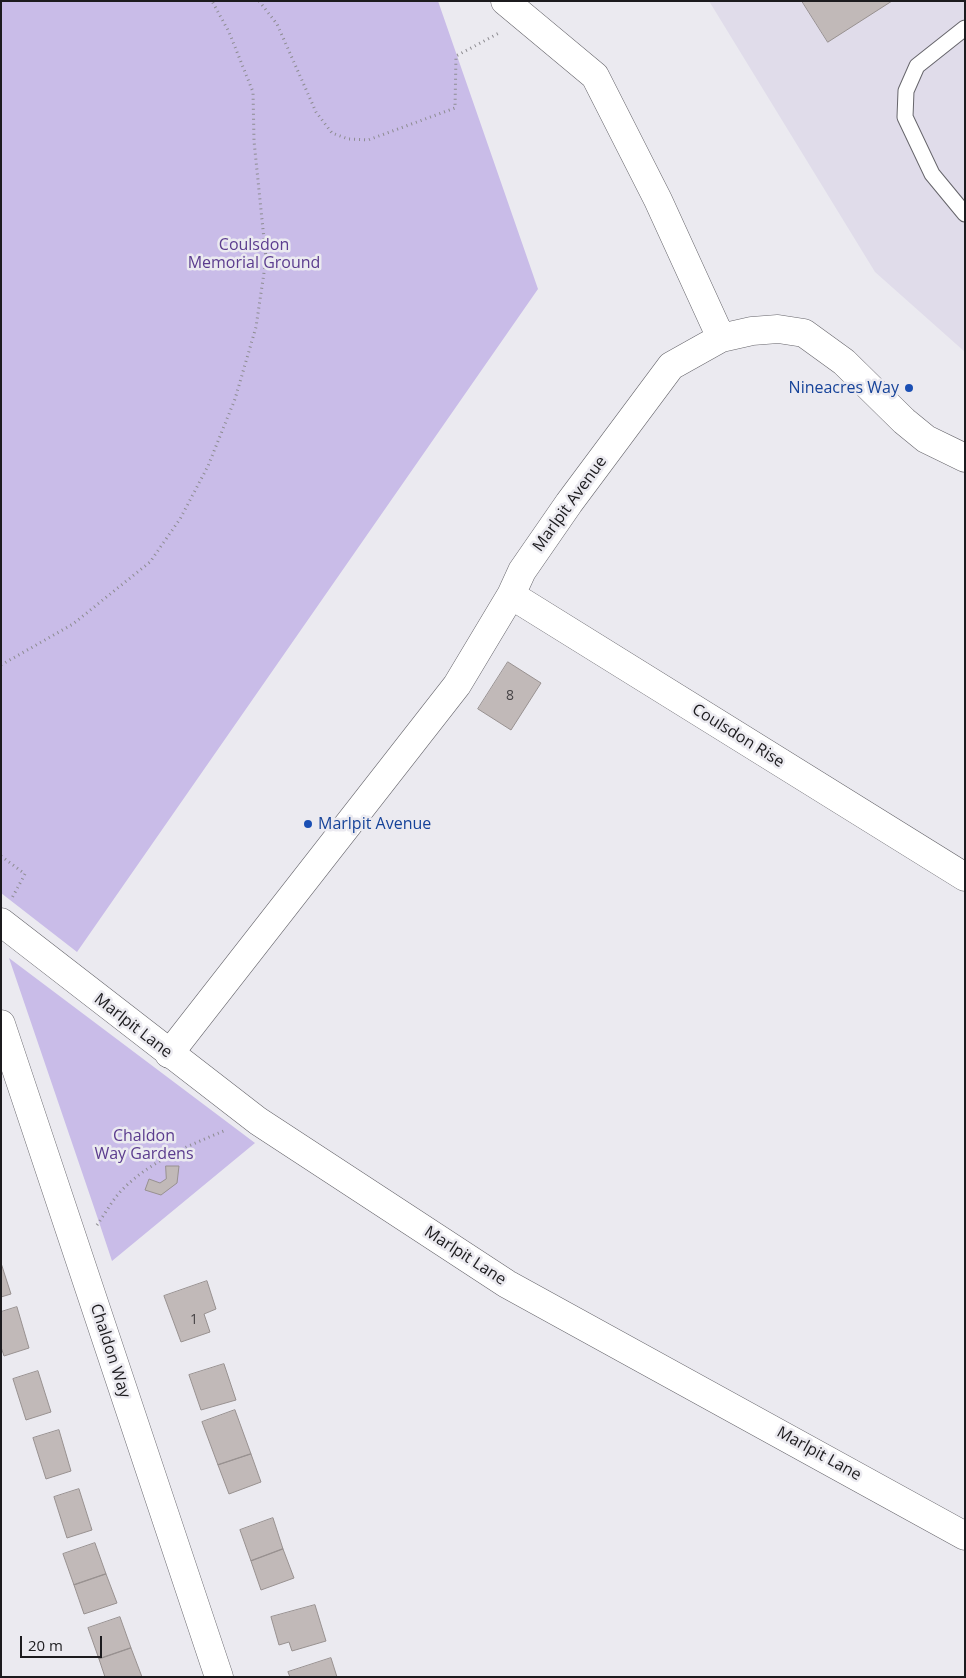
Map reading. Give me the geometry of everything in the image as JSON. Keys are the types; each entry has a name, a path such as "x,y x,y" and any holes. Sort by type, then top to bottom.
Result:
{"street":[{"path":"516,10 595,76 658,200 721,338 769,330 804,333 844,362 904,421 926,439 965,458"},
{"name":"Marlpit Avenue","path":"170,1054 457,685 511,595 522,571 569,502 670,366 721,338"},
{"name":"Coulsdon Rise","path":"511,595 965,877"},
{"name":"Marlpit Lane","path":"1,922 258,1121 507,1284 965,1536"},
{"name":"Chaldon Way","path":"1,1024 219,1677"}],"lane":[{"path":"965,28 918,66 906,91 904,117 932,174 965,214"}],"path":[{"path":"1,665 73,624 150,562 180,519 208,466 235,400 256,327 266,259 254,141 253,92 229,32 212,1"},
{"path":"259,1 277,24 316,112 332,133 348,140 368,140 455,108 456,56 516,10"},
{"path":"1,856 25,874 17,889"},
{"path":"76,1251 122,1190 154,1165 191,1144 220,1133"}],"shaded area":[{"path":"709,1 965,1 965,352 875,272"}],"green space":[{"name":"Coulsdon Memorial Ground","path":"1,1 438,1 538,289 77,952 1,893"},
{"name":"Chaldon Way Gardens","path":"9,958 255,1143 112,1261 99,1222"}],"building":[{"path":"802,1 892,1 828,42"},
{"path":"508,662 541,683 511,730 478,709"},
{"path":"166,1166 179,1166 177,1183 161,1195 145,1190 149,1179 160,1183 166,1179"},
{"path":"1,1263 11,1294 1,1297"},
{"path":"207,1281 216,1309 204,1314 210,1332 181,1342 164,1296"},
{"path":"17,1307 29,1348 4,1356 1,1347 1,1312"},
{"path":"224,1364 236,1400 201,1410 189,1375"},
{"path":"38,1371 51,1412 26,1420 13,1379"},
{"path":"235,1410 251,1454 218,1465 202,1422"},
{"path":"59,1430 71,1471 46,1479 33,1438"},
{"path":"251,1454 261,1482 229,1494 218,1465"},
{"path":"79,1489 92,1530 67,1538 54,1497"},
{"path":"273,1518 283,1549 251,1561 240,1530"},
{"path":"95,1543 106,1574 74,1585 63,1554"},
{"path":"283,1549 294,1578 261,1590 251,1561"},
{"path":"106,1574 117,1603 84,1614 74,1585"},
{"path":"315,1605 326,1641 292,1651 289,1642 279,1645 271,1617"},
{"path":"120,1617 131,1648 99,1659 88,1628"},
{"path":"131,1648 142,1677 105,1677 99,1659"},
{"path":"331,1658 337,1677 290,1677 288,1672"}],"place":[{"name":"Nineacres Way","path":"909,388"},
{"name":"Marlpit Avenue","path":"308,824"}]}
